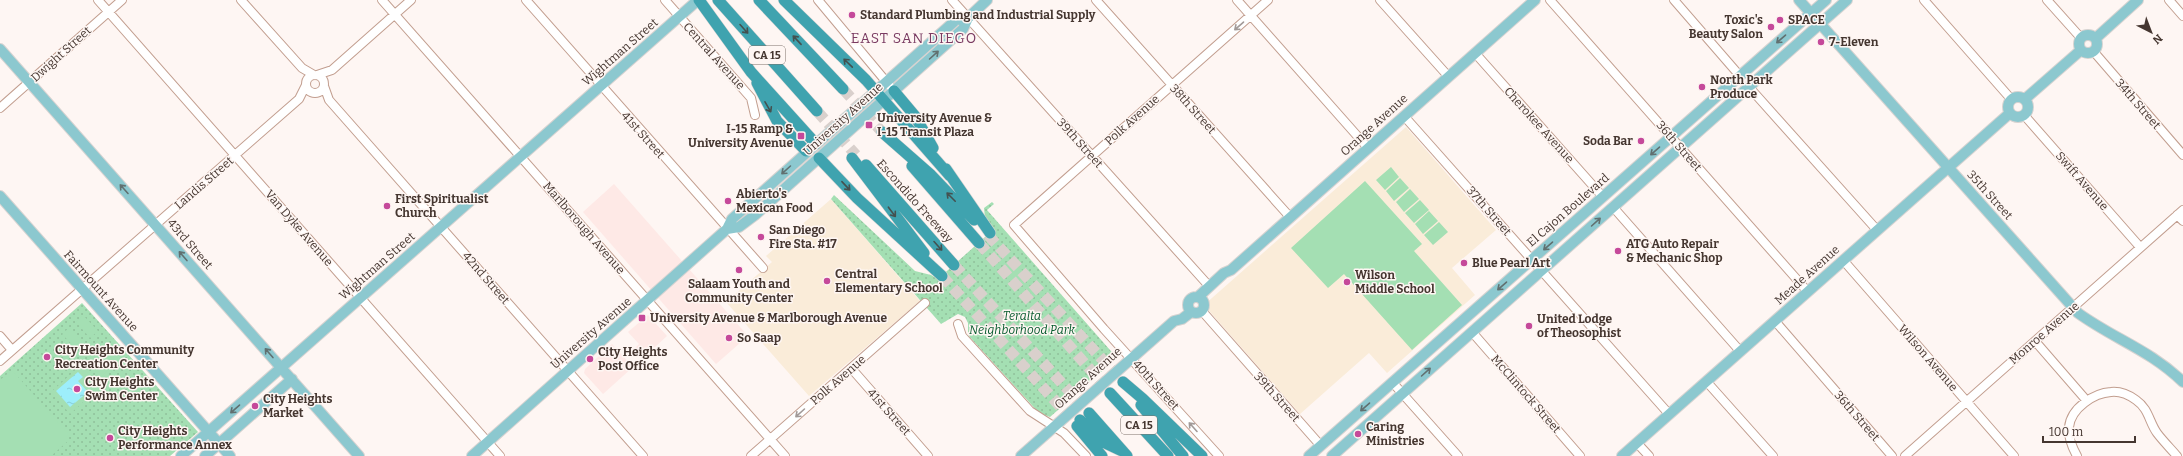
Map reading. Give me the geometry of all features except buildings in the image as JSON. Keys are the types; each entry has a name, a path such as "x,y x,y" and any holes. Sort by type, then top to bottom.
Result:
{"highway":[{"name":"CA 15","path":"718,0 817,111"},
{"name":"CA 15","path":"759,0 842,89"},
{"path":"784,0 875,91 950,176"},
{"path":"696,2 751,72 816,144"},
{"path":"751,72 767,106 777,120 806,151"},
{"path":"894,91 915,116 950,176"},
{"name":"Escondido Freeway","path":"950,176 989,234 931,175 882,132 979,243"},
{"name":"Escondido Freeway","path":"819,158 857,198 942,276 854,156 954,265"},
{"path":"1182,456 1123,382 1202,456"},
{"name":"CA 15","path":"1110,393 1168,456"},
{"name":"CA 15","path":"1089,413 1124,453"},
{"path":"1102,456 1078,422 1102,442 1124,453"}],"main road":[{"name":"University Avenue","path":"727,229 739,227 755,215 884,101 963,28 968,18 987,0"},
{"name":"35th Street","path":"1799,0 2073,308 2098,326 2147,353 2183,382"},
{"name":"El Cajon Boulevard","path":"1310,456 1826,0"},
{"path":"1334,455 1847,0"},
{"path":"2096,38 2138,0"},
{"name":"Wightman Street","path":"181,456 696,2"},
{"name":"Orange Avenue","path":"1201,299 1209,286 1224,273 1231,270 1475,53 1529,2"},
{"name":"University Avenue","path":"472,456 727,229 732,219 806,151 816,144 956,20 968,18"},
{"path":"2087,34 2096,38 2098,44 2094,52 2088,53 2081,50 2079,44 2081,38 2087,34"},
{"name":"43rd Street","path":"0,49 359,456"},
{"path":"2025,99 2081,50"},
{"path":"2020,96 2025,99 2028,107 2024,115 2018,117 2010,113 2008,106 2011,99 2020,96"},
{"name":"Meade Avenue","path":"1622,456 2010,113"},
{"path":"816,144 819,158"},
{"path":"755,215 757,206 767,194 765,188"},
{"name":"Fairmount Avenue","path":"0,196 230,456"},
{"name":"Orange Avenue","path":"1201,299 1228,278 1231,270"},
{"path":"1192,298 1201,299 1205,305 1202,311 1196,314 1189,308 1192,298"},
{"name":"Orange Avenue","path":"1021,456 1131,357 1174,321 1177,314 1189,308"},
{"path":"205,456 292,379"}],"street":[{"name":"Van Dyke Avenue","path":"98,0 500,456"},
{"name":"Dwight Street","path":"0,108 122,0"},
{"path":"241,0 302,68 322,78 324,85"},
{"name":"Marlborough Avenue","path":"382,0 785,456"},
{"path":"302,68 308,90 315,93 321,91 332,70 411,0"},
{"name":"41st Street","path":"526,0 763,268"},
{"name":"Central Avenue","path":"665,0 751,98 755,115"},
{"path":"818,0 894,91"},
{"name":"39th Street","path":"952,0 1209,286"},
{"name":"38th Street","path":"1096,0 1290,217"},
{"path":"1237,0 1252,15 1368,148"},
{"name":"Polk Avenue","path":"1014,225 1268,0"},
{"path":"1380,0 1448,76"},
{"name":"36th Street","path":"1550,0 1808,292"},
{"path":"1674,0 1740,76"},
{"path":"1924,0 2011,99"},
{"path":"2047,0 2081,38"},
{"path":"2168,0 2183,16"},
{"name":"34th Street","path":"2094,52 2183,155"},
{"name":"Cherokee Avenue","path":"1475,53 1603,197"},
{"path":"306,84 309,77 332,70"},
{"name":"Landis Street","path":"299,99 306,84"},
{"name":"42nd Street","path":"324,85 329,100"},
{"path":"1749,86 1877,230"},
{"name":"Landis Street","path":"0,361 299,99 315,93"},
{"name":"42nd Street","path":"315,93 329,100 643,456"},
{"name":"Swift Avenue","path":"2024,115 2140,247"},
{"name":"37th Street","path":"1404,116 1670,414"},
{"path":"1613,207 1740,351"},
{"path":"2180,212 2183,222"},
{"name":"Monroe Avenue","path":"1905,456 2180,212"},
{"name":"40th Street","path":"1014,225 1104,329 1131,357 1219,456"},
{"name":"Wilson Avenue","path":"1843,260 2014,456"},
{"name":"Polk Avenue","path":"751,456 925,303"},
{"name":"39th Street","path":"1202,311 1321,446"},
{"name":"36th Street","path":"1776,321 1892,456"},
{"path":"958,324 962,336 1030,411 1064,433 1086,456"},
{"name":"McClintock Street","path":"1472,332 1580,456"},
{"path":"0,336 12,350"},
{"path":"2035,341 2088,401"},
{"name":"41st Street","path":"851,368 928,456"},
{"path":"1706,381 1773,456"},
{"path":"1393,382 1458,456"},
{"path":"2076,456 2071,443 2069,427 2079,408 2094,396 2111,392 2125,394 2138,401 2150,415 2158,434 2177,456"},
{"path":"1637,443 1649,456"}],"shaded area":[{"name":"Wilson Middle School","path":"1406,127 1496,230 1452,268 1475,295 1387,373 1369,353 1300,414 1204,305"},
{"path":"614,184 748,336 716,364 583,212"},
{"name":"Central Elementary School","path":"831,199 920,301 809,396 726,302 772,262 766,256"},
{"path":"648,315 667,336 643,358 634,349 639,344 628,332"},
{"path":"612,344 633,367 603,394 584,373 585,369"}],"green space":[{"path":"1391,167 1399,177 1385,190 1376,180"},
{"path":"1400,178 1409,188 1394,201 1386,191"},
{"path":"1365,181 1422,244 1414,251 1462,305 1412,350 1344,274 1328,288 1291,248"},
{"path":"1410,189 1419,199 1404,212 1396,202"},
{"name":"Teralta Neighborhood Park","path":"834,195 915,271 931,275 938,279 994,229 985,218 984,208 992,202 994,204 987,210 1117,358 1050,417 1039,413 968,335 968,323 965,317 958,314 941,324 831,199"},
{"path":"1420,200 1429,210 1414,223 1405,213"},
{"path":"1429,211 1438,221 1423,234 1415,224"},
{"path":"1439,222 1448,232 1433,245 1424,235"},
{"path":"1009,261 1018,265 1024,273 1025,279 1020,284 1012,283 1002,272 1003,264"},
{"path":"82,303 198,432 170,456 0,456 0,376"},
{"path":"83,315 98,331 90,338 76,322"},
{"path":"70,327 84,343 77,350 62,334"},
{"path":"107,342 122,358 114,365 100,349"},
{"path":"95,353 109,369 102,376 87,360"},
{"name":"City Heights Swim Center","path":"81,361 102,385 70,414 51,392 79,367 77,364"},
{"path":"12,370 68,434 68,441 51,456 0,456 0,380"}],"water":[{"path":"78,372 83,377 78,381 88,392 70,407 56,391"}],"tunnel":[{"path":"843,89 882,132"},
{"path":"817,111 856,155"},
{"path":"988,235 1123,382"},
{"path":"979,243 1109,391"},
{"path":"954,265 1089,413"},
{"path":"942,276 1076,424"}],"place":[{"name":"Standard Plumbing and Industrial Supply","path":"852,15"},
{"name":"SPACE","path":"1780,20"},
{"name":"Toxic's Beauty Salon","path":"1771,27"},
{"name":"7-Eleven","path":"1821,42"},
{"name":"North Park Produce","path":"1702,87"},
{"name":"University Avenue & I-15 Transit Plaza","path":"869,125"},
{"name":"I-15 Ramp & University Avenue","path":"801,136"},
{"name":"Soda Bar","path":"1641,141"},
{"name":"Abierto's Mexican Food","path":"728,201"},
{"name":"First Spiritualist Church","path":"387,206"},
{"name":"San Diego Fire Sta. #17","path":"761,237"},
{"name":"ATG Auto Repair & Mechanic Shop","path":"1618,251"},
{"name":"Blue Pearl Art","path":"1464,263"},
{"name":"Salaam Youth and Community Center","path":"739,270"},
{"name":"Central Elementary School","path":"827,281"},
{"name":"Wilson Middle School","path":"1347,282"},
{"name":"University Avenue & Marlborough Avenue","path":"642,318"},
{"name":"United Lodge of Theosophist","path":"1529,326"},
{"name":"So Saap","path":"729,338"},
{"name":"City Heights Community Recreation Center","path":"47,357"},
{"name":"City Heights Post Office","path":"590,359"},
{"name":"City Heights Swim Center","path":"77,389"},
{"name":"City Heights Market","path":"255,406"},
{"name":"Caring Ministries","path":"1358,434"},
{"name":"City Heights Performance Annex","path":"110,438"}],"district":[{"name":"EAST SAN DIEGO","path":"914,38"}]}
